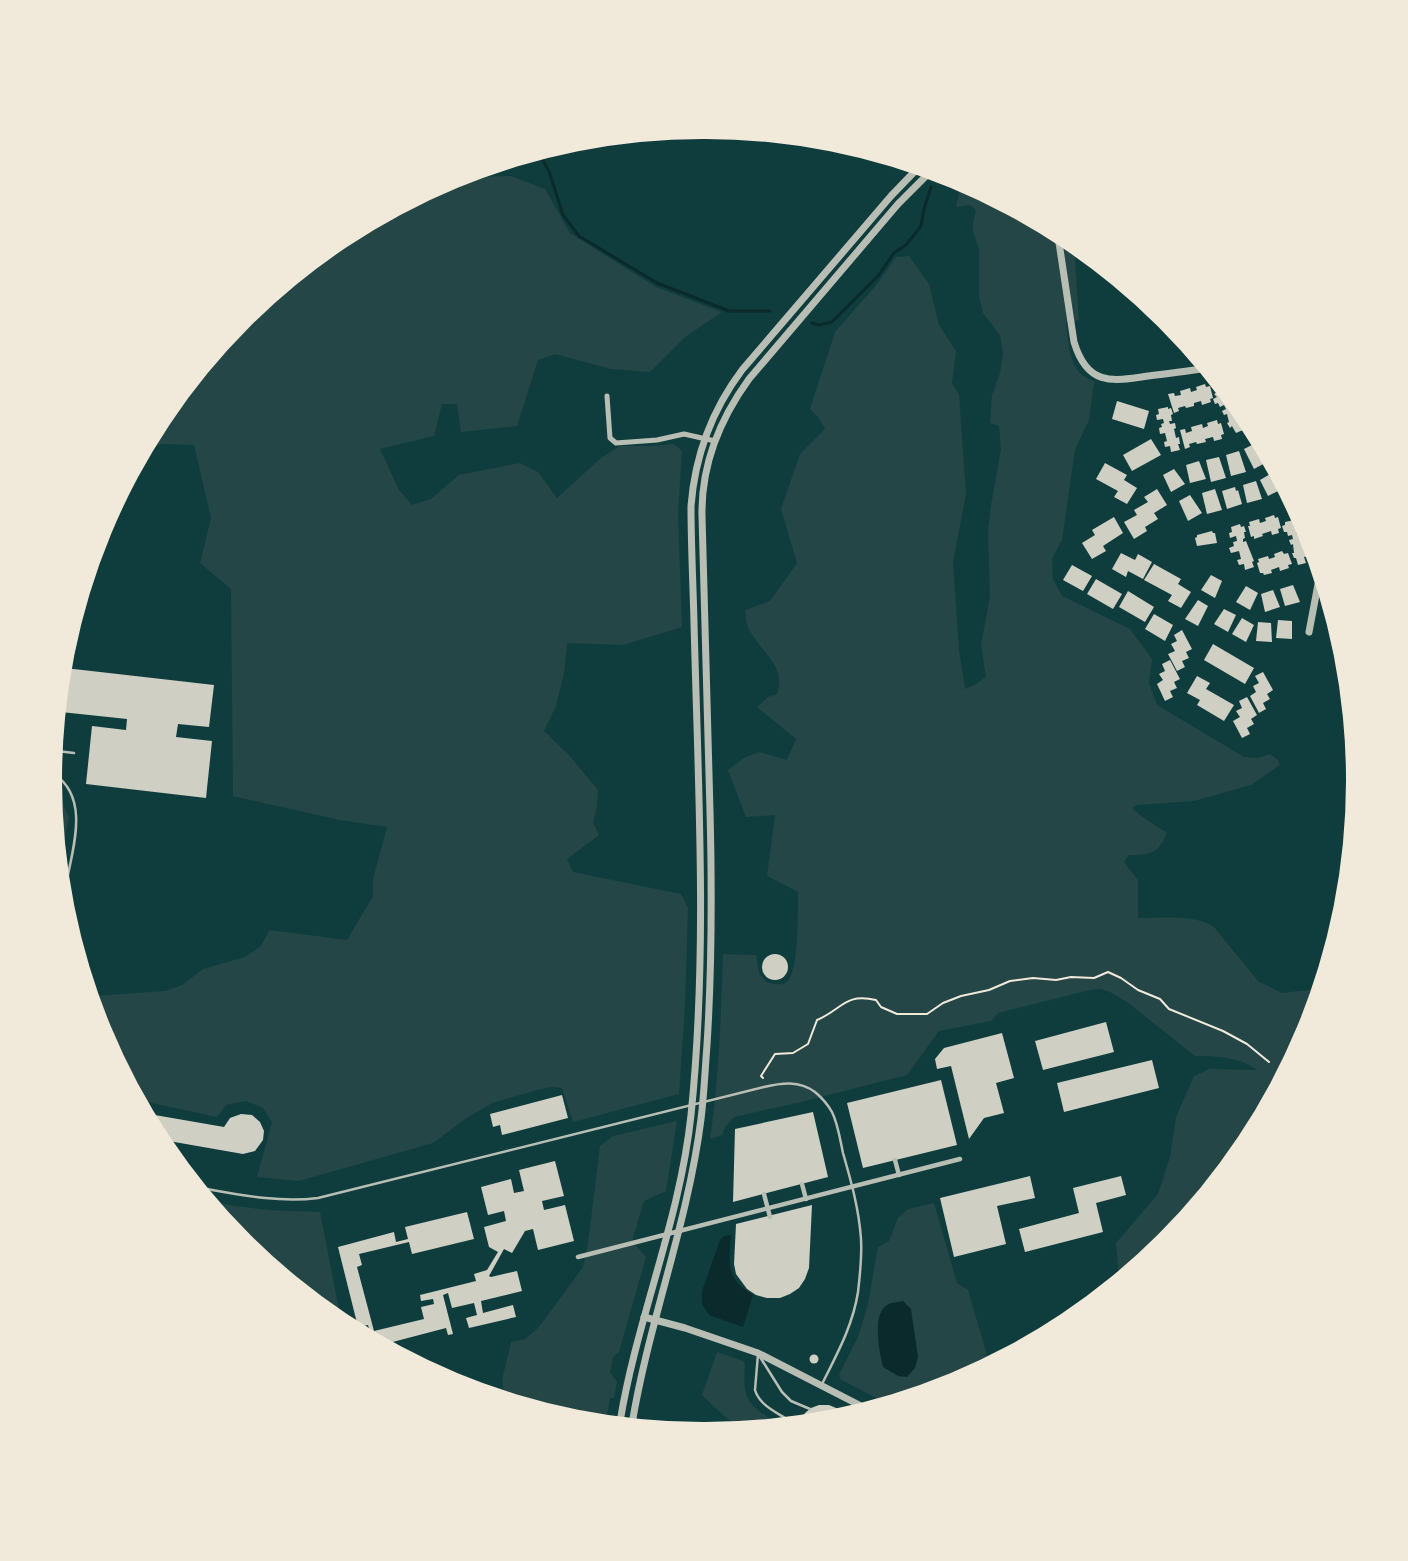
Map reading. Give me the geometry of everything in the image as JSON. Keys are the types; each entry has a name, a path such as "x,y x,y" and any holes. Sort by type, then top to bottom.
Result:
{"street":[{"path":"621,1417 631,1363 680,1180 689,1126 693,1085 698,1007 701,896 691,506 695,471 704,437 722,399 742,370 891,196 912,174"},
{"path":"633,1418 642,1366 691,1181 702,1116 712,951 702,505 706,471 715,441 728,410 749,379 898,204 924,178"},
{"path":"1060,247 1074,342 1079,358 1086,368 1102,378 1118,380 1196,370"},
{"path":"607,396 610,438 616,443 657,440 684,434 715,441"},
{"path":"1309,632 1317,591"},
{"path":"895,1160 899,1175"},
{"path":"578,1256 960,1160"},
{"path":"802,1184 806,1199"},
{"path":"764,1194 770,1217"},
{"path":"644,1317 758,1353 857,1403"}],"lane":[{"path":"63,752 74,754"},
{"path":"62,780 69,788 76,804 77,813 69,867"},
{"path":"211,1189 271,1200 301,1201 318,1198 764,1086 797,1084 814,1091 832,1113 857,1207 861,1241 858,1293 846,1336 822,1385"},
{"path":"758,1353 782,1392 791,1401 810,1408"},
{"path":"758,1353 757,1395 760,1400 784,1417"}],"path":[{"path":"763,1078 761,1076 775,1054 793,1053 808,1044 817,1020 830,1014 850,999 865,997 876,1000 881,1008 897,1014 927,1014 943,1003 961,996 988,990 1010,981 1033,978 1056,980 1071,977 1094,978 1108,972 1121,978 1138,990 1160,999 1170,1009 1223,1031 1269,1062"}],"shaded area":[{"path":"489,176 511,176 545,189 570,233 656,287 722,312 685,337 650,372 611,369 555,354 538,360 517,426 461,432 457,404 442,404 434,436 380,449 399,490 412,505 431,499 459,475 520,463 538,472 557,498 601,458 620,446 674,444 682,451 678,513 682,627 623,645 567,643 564,673 556,706 544,731 569,755 598,790 593,823 599,835 567,859 573,872 681,894 688,908 685,1007 679,1094 573,1122 562,1088 551,1087 492,1103 465,1119 433,1143 299,1181 257,1177 272,1122 263,1108 246,1101 226,1105 217,1117 149,1102 111,1026 100,996 165,991 182,985 203,969 245,957 260,947 270,930 347,940 373,896 373,879 387,827 340,820 233,796 231,589 200,563 211,518 194,445 157,445 195,390 222,358 250,327 313,272 383,225 420,205"},
{"path":"959,192 988,205 1025,225 1075,258 1079,320 1066,322 1068,342 1073,363 1077,369 1081,374 1095,382 1089,420 1075,450 1062,540 1052,559 1053,579 1062,596 1130,629 1152,659 1149,683 1157,705 1244,757 1257,758 1270,754 1278,760 1280,765 1251,785 1194,801 1137,805 1132,808 1167,833 1157,849 1148,854 1129,855 1124,862 1138,880 1138,918 1188,918 1207,923 1214,927 1258,981 1282,993 1310,990 1297,1026 1279,1064 1260,1101 1237,1137 1213,1171 1186,1203 1158,1234 1118,1270 1116,1243 1158,1194 1170,1157 1176,1117 1194,1076 1209,1069 1257,1070 1235,1060 1195,1056 1127,1002 1110,992 1100,989 1090,990 998,1013 991,1021 939,1031 907,1075 734,1117 725,1127 722,1135 710,1139 718,1070 723,954 756,955 759,973 766,982 783,984 788,981 792,974 797,938 798,892 767,876 775,815 746,817 728,770 744,758 759,752 787,760 796,739 757,707 768,697 777,694 778,675 771,659 749,629 745,610 770,601 797,563 781,509 800,454 825,429 819,418 810,409 835,332 878,283 896,257 909,256 929,284 939,325 956,351 952,383 959,395 966,494 953,562 959,650 965,689 986,677 981,645 990,596 988,533 1001,449 999,426 990,423 992,395 1000,373 1003,353 1000,335 983,313 979,296 979,249 973,232 976,210 970,205 956,207"},
{"path":"63,804 69,818 65,834"},
{"path":"677,1121 666,1191 644,1201 632,1241 646,1257 619,1352 613,1357 610,1372 617,1382 614,1398 610,1398 607,1415 579,1410 503,1390 502,1380 511,1342 525,1339 539,1327 583,1267 588,1244 600,1146 613,1136"},
{"path":"934,1203 957,1283 968,1290 987,1356 910,1388 876,1398 840,1379 839,1375 858,1337 868,1304 878,1247 889,1241 898,1218 908,1209"},
{"path":"223,1204 269,1210 320,1212 339,1307 281,1263 250,1234"},
{"path":"731,1235 730,1263 733,1276 737,1283 753,1295 743,1327 709,1315 702,1304 702,1291 720,1240 724,1236"},
{"path":"903,1301 911,1309 918,1357 915,1368 907,1377 898,1376 883,1367 878,1334 879,1317 882,1310 889,1304"},
{"path":"717,1352 743,1361 745,1364 746,1394 754,1406 771,1419 731,1421 702,1395"}],"building":[{"path":"1205,384 1206,387 1210,386 1213,398 1210,399 1211,402 1202,405 1201,401 1194,403 1194,406 1178,408 1179,411 1174,413 1168,394 1181,395 1180,391 1190,388 1191,392 1197,390 1196,387"},
{"path":"1215,393 1224,405 1220,407 1218,403 1215,404 1213,399 1217,397"},
{"path":"1117,401 1149,411 1144,429 1112,419"},
{"path":"1168,407 1168,409 1171,408 1173,414 1171,415 1172,421 1169,421 1170,424 1175,423 1176,438 1179,437 1180,444 1178,444 1180,450 1171,452 1170,446 1165,447 1164,442 1167,441 1165,433 1160,434 1159,428 1164,423 1163,419 1157,420 1156,415 1159,414 1158,409"},
{"path":"1225,407 1241,431 1236,433 1232,426 1230,428 1227,423 1229,422 1227,414 1224,415 1222,411 1226,409"},
{"path":"1217,420 1218,424 1221,423 1224,434 1221,435 1222,439 1214,441 1213,437 1205,439 1206,442 1189,444 1190,447 1185,449 1180,430 1185,429 1186,433 1192,431 1191,427 1202,424 1203,428 1208,426 1207,423"},
{"path":"1151,439 1161,455 1132,471 1123,455"},
{"path":"1251,446 1262,465 1254,469 1244,449"},
{"path":"1239,451 1246,472 1231,476 1226,455"},
{"path":"1219,457 1226,478 1211,482 1206,460"},
{"path":"1199,461 1206,479 1190,483 1186,465"},
{"path":"1105,463 1127,475 1124,480 1137,488 1127,504 1114,497 1118,491 1096,479"},
{"path":"1174,469 1185,484 1171,492 1163,475"},
{"path":"1268,475 1276,492 1268,496 1260,480"},
{"path":"1256,481 1262,499 1247,503 1243,485"},
{"path":"1235,487 1236,491 1238,490 1242,504 1227,509 1222,491"},
{"path":"1157,489 1167,505 1154,513 1158,519 1145,527 1147,531 1134,539 1124,522 1137,515 1134,510 1148,502 1144,497"},
{"path":"1215,489 1222,510 1207,514 1202,493"},
{"path":"1190,495 1202,513 1188,521 1179,501"},
{"path":"1274,515 1275,518 1278,517 1281,528 1278,529 1279,533 1272,535 1271,531 1254,539 1254,536 1251,537 1248,526 1250,526 1249,522 1259,519 1260,523 1266,521 1265,518"},
{"path":"1114,517 1123,533 1103,546 1106,551 1092,559 1082,543 1095,535 1092,530"},
{"path":"1290,521 1306,563 1298,565 1296,558 1294,558 1292,553 1294,553 1293,544 1291,545 1289,540 1293,539 1292,535 1288,536 1282,526 1285,525 1285,522"},
{"path":"1240,524 1241,527 1244,526 1246,532 1244,532 1245,538 1243,542 1246,541 1254,561 1252,562 1254,567 1245,570 1244,564 1239,565 1237,560 1241,559 1239,551 1231,553 1229,548 1234,546 1233,542 1237,541 1236,536 1230,538 1231,527"},
{"path":"1212,531 1215,533 1217,543 1197,546 1195,538 1197,535"},
{"path":"1282,551 1284,554 1288,553 1292,564 1288,565 1289,568 1280,571 1279,567 1271,570 1272,573 1264,575 1260,573 1257,563 1259,562 1258,559 1268,556 1269,559 1275,557 1274,554"},
{"path":"1121,553 1135,560 1138,554 1152,562 1143,579 1128,571 1126,577 1112,569"},
{"path":"1154,564 1181,579 1178,584 1191,592 1181,608 1168,601 1172,595 1144,580"},
{"path":"1072,565 1092,576 1083,591 1063,580"},
{"path":"1211,575 1222,581 1215,598 1201,590"},
{"path":"1096,579 1122,594 1113,609 1087,594"},
{"path":"1293,585 1300,602 1285,606 1280,589"},
{"path":"1246,586 1258,593 1250,610 1236,602"},
{"path":"1273,590 1280,607 1265,612 1261,594"},
{"path":"1128,591 1154,607 1145,622 1119,607"},
{"path":"1198,600 1208,606 1198,626 1185,619"},
{"path":"1224,609 1236,615 1228,632 1214,624"},
{"path":"1154,614 1173,625 1165,641 1145,629"},
{"path":"1242,618 1254,625 1246,642 1232,634"},
{"path":"1278,620 1292,621 1292,639 1276,638"},
{"path":"1258,622 1271,623 1272,642 1256,641"},
{"path":"1182,630 1192,649 1186,652 1189,658 1182,661 1185,667 1177,671 1168,654 1175,651 1171,644 1177,641 1174,635"},
{"path":"1213,644 1254,668 1245,684 1204,660"},
{"path":"1170,660 1180,679 1174,682 1177,688 1170,691 1173,697 1165,701 1157,684 1163,680 1159,674 1165,671 1162,664"},
{"path":"73,669 214,685 209,727 178,724 176,737 212,741 206,798 86,784 92,726 126,730 127,719 67,713"},
{"path":"1263,672 1273,690 1267,694 1270,699 1263,703 1266,709 1259,713 1250,696 1256,692 1253,686 1259,683 1255,676"},
{"path":"1197,676 1210,683 1206,689 1234,705 1224,721 1197,705 1200,700 1187,693"},
{"path":"1247,697 1257,715 1251,719 1254,724 1247,728 1250,734 1242,738 1233,721 1240,717 1236,711 1242,708 1239,701"},
{"path":"775,954 784,958 788,967 784,976 775,980 766,976 762,967 766,958"},
{"path":"1106,1022 1114,1052 1043,1070 1035,1041"},
{"path":"1002,1033 1014,1078 996,1083 1004,1113 984,1118 969,1139 951,1066 937,1069 935,1059 944,1048"},
{"path":"1152,1060 1159,1088 1064,1112 1057,1083"},
{"path":"941,1080 957,1145 863,1168 847,1103"},
{"path":"562,1095 568,1118 502,1135 500,1125 493,1127 490,1114"},
{"path":"813,1112 828,1177 733,1202 735,1129"},
{"path":"241,1114 252,1115 260,1122 264,1131 263,1140 255,1151 243,1154 175,1142 157,1115 224,1127 230,1118"},
{"path":"555,1161 564,1196 542,1201 544,1210 565,1205 574,1241 538,1250 533,1229 525,1231 512,1253 504,1249 489,1276 517,1271 522,1291 481,1301 483,1313 513,1305 516,1317 469,1328 466,1318 477,1315 474,1303 452,1308 448,1293 443,1295 453,1334 448,1335 446,1328 394,1342 375,1331 424,1319 421,1307 434,1304 433,1299 421,1301 420,1295 476,1281 474,1274 487,1270 498,1252 489,1247 484,1227 506,1221 504,1211 488,1215 481,1187 511,1179 514,1193 524,1191 519,1170"},
{"path":"1030,1176 1035,1198 997,1206 1006,1244 954,1257 940,1198"},
{"path":"1121,1176 1126,1195 1096,1203 1103,1232 1025,1252 1019,1229 1079,1213 1073,1188"},
{"path":"812,1205 809,1268 799,1288 780,1298 767,1298 756,1295 747,1289 736,1274 734,1264 736,1224"},
{"path":"467,1212 474,1239 412,1254 409,1242 359,1254 362,1265 357,1267 374,1330 356,1319 338,1247 394,1232 396,1242 408,1239 405,1227"},
{"path":"814,1354 819,1359 814,1364 809,1359"},
{"path":"819,1405 829,1405 837,1408 804,1414 811,1408"}],"waterway":[{"path":"542,160 549,171 563,215 579,236 657,283 729,311 770,311"},
{"path":"812,323 818,325 832,322 878,276 894,253 906,245 921,226 931,187"}]}
